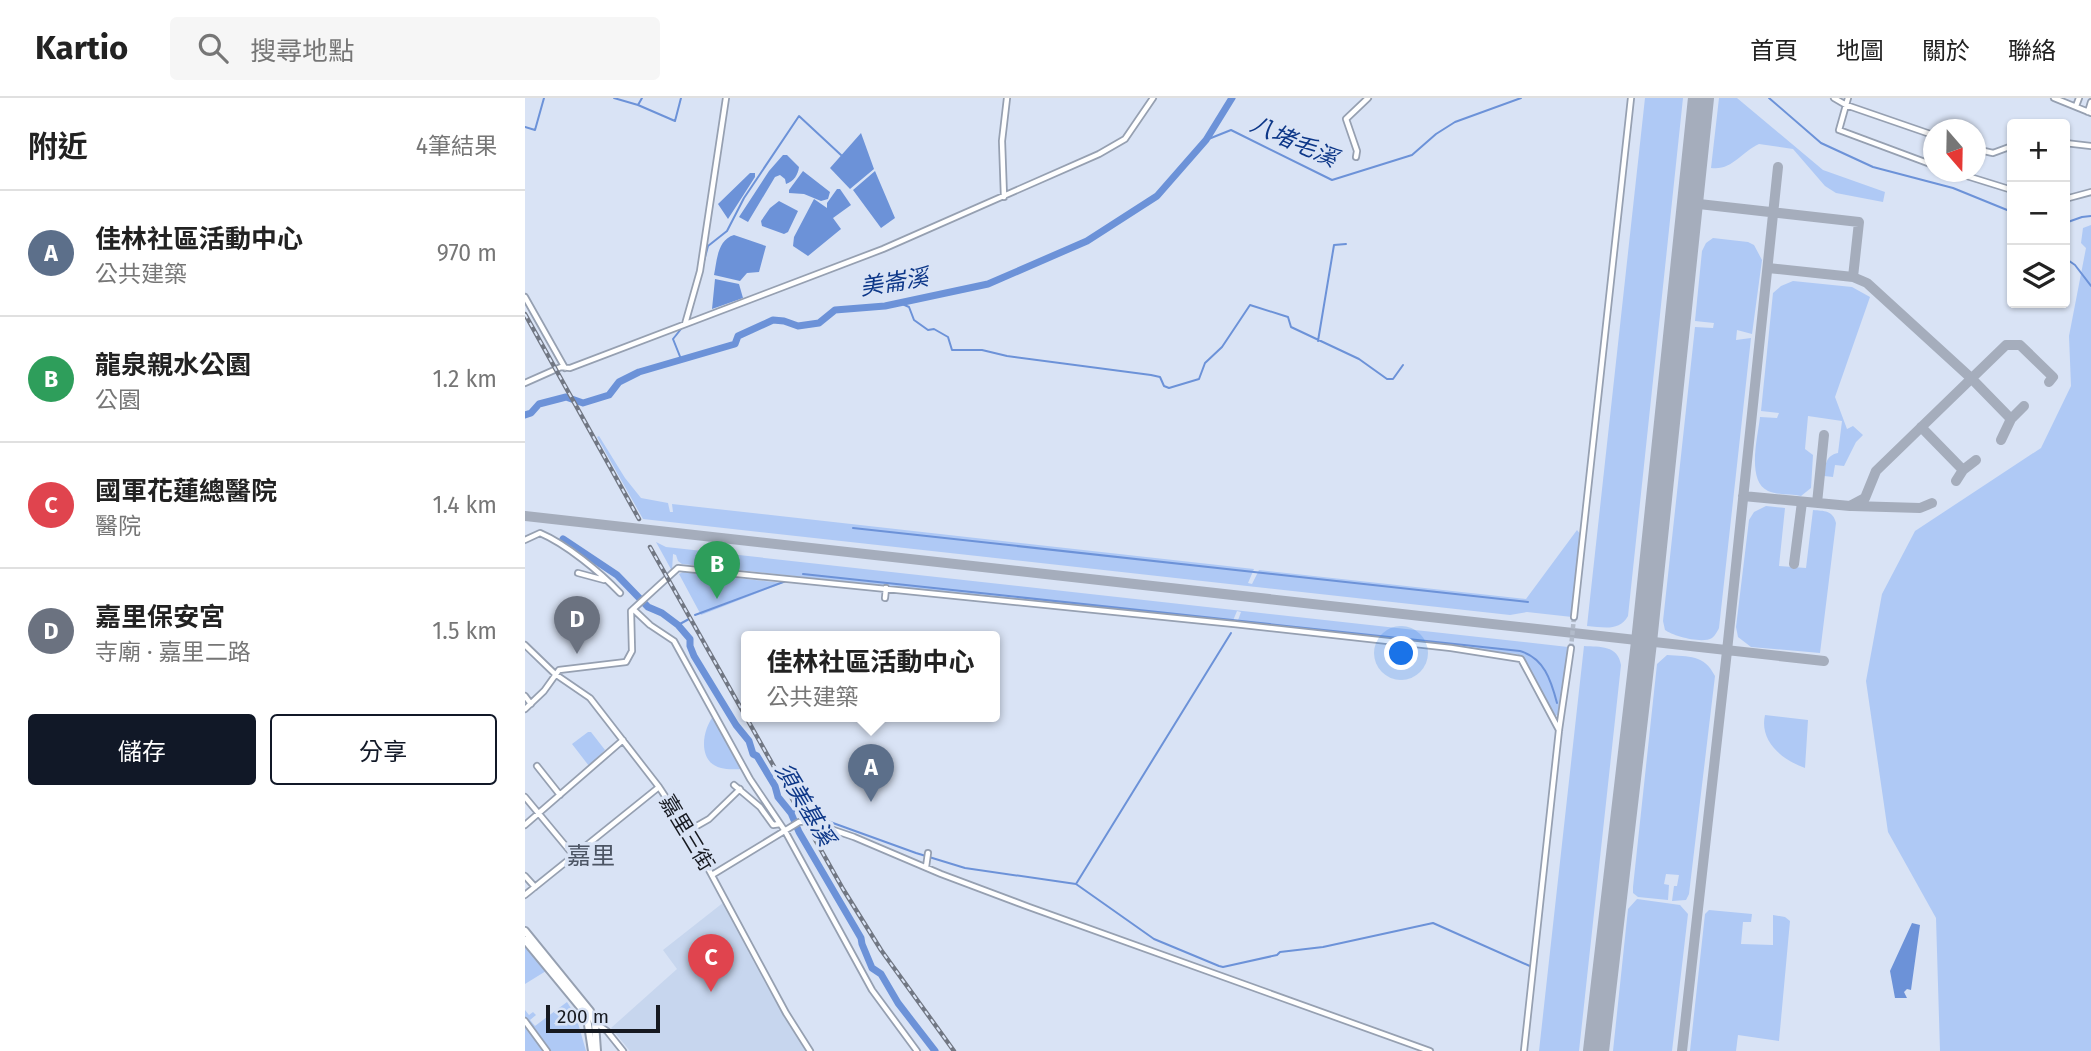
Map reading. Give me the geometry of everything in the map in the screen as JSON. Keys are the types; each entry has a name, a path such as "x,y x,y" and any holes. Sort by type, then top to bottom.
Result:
{"main road":[{"path":"525,931 585,1004 595,1023 595,1051"},
{"path":"525,940 587,1018 595,1051"}],"street":[{"path":"685,325 700,271 726,98"},
{"path":"1005,197 1002,141 1007,98"},
{"path":"525,383 561,367 565,368 685,325 884,249 1005,197 1115,146 1125,139 1153,98"},
{"path":"1356,157 1357,151 1346,119 1368,98"},
{"path":"1574,617 1631,98"},
{"path":"1834,98 1923,131"},
{"path":"1849,98 1839,130 1923,161"},
{"path":"2054,98 2089,112 2091,102"},
{"path":"2075,106 2079,98"},
{"path":"2070,144 2091,146"},
{"path":"1986,151 1993,153 2007,148"},
{"path":"1985,182 2007,189"},
{"path":"2070,198 2091,192"},
{"path":"525,297 565,368"},
{"path":"525,540 540,533 552,538 620,593"},
{"path":"525,709 562,669 626,662 632,651 629,622 631,611 678,568 1275,628 1451,648 1521,659 1559,730"},
{"path":"578,573 609,582"},
{"path":"885,598 886,588"},
{"path":"635,608 650,625 674,642 750,779 785,831 872,990 917,1051"},
{"name":"嘉里三街","path":"525,645 555,674 590,698 659,787 688,831 786,1013 810,1051"},
{"path":"1524,1051 1559,730 1571,648"},
{"path":"525,696 531,704"},
{"path":"525,825 623,740"},
{"path":"537,766 560,795"},
{"path":"734,785 760,807 773,824 781,824"},
{"path":"525,895 659,787"},
{"path":"688,831 709,819 740,789"},
{"path":"525,797 574,856"},
{"path":"712,875 799,822 807,821 854,837 1029,908 1430,1051"},
{"path":"926,867 928,853"},
{"path":"525,876 535,887"},
{"path":"587,1018 607,1031 623,1051"},
{"path":"525,1021 547,1051"}],"shaded area":[{"path":"1645,98 1683,98 1628,616 1615,626 1587,626"},
{"path":"1719,98 1737,98 1823,170 1885,192 1883,202 1836,193 1825,186 1793,149 1759,144 1725,167 1711,168"},
{"path":"861,133 874,169 850,189 830,168"},
{"path":"783,155 787,155 799,167 798,173 786,184 780,175 775,177 748,222 739,217 769,171"},
{"path":"803,171 830,192 828,199 821,201 804,194 789,193"},
{"path":"875,171 895,218 881,228 853,190"},
{"path":"750,173 755,173 755,177 728,219 718,204"},
{"path":"837,189 840,189 851,205 833,218 841,229 808,256 793,246 794,237 814,199 827,208 827,203"},
{"path":"779,201 798,211 788,232 784,234 762,226 761,221"},
{"path":"2091,225 2091,1051 1940,1051 1936,918 1888,832 1866,681 1882,594 1915,531 2041,448 2071,386 2069,336 2086,248 2081,243 2083,228"},
{"path":"734,235 766,246 759,272 747,273 740,281 714,275 721,246"},
{"path":"1713,238 1748,242 1754,245 1762,260 1752,334 1737,330 1736,340 1751,338 1719,628 1712,638 1702,640 1669,632 1665,630 1663,621 1695,327 1713,328 1714,323 1695,321 1702,251 1706,243"},
{"path":"715,279 739,284 743,298 712,309"},
{"path":"1793,281 1852,287 1870,297 1835,397 1847,429 1853,426 1863,435 1856,442 1844,466 1835,465 1833,477 1824,476 1828,458 1838,453 1842,421 1808,416 1805,449 1813,455 1811,488 1801,496 1768,491 1761,486 1755,468 1760,417 1777,418 1779,413 1761,411 1773,293"},
{"path":"599,436 641,498 668,503 670,512 673,512 672,504 1254,569 1248,583 1252,584 1259,570 1526,599 1577,530 1581,535 1572,617 1527,612 1510,615 643,519 597,437"},
{"path":"1766,506 1785,508 1779,566 1806,568 1813,510 1827,512 1835,519 1820,653 1751,647 1738,637 1736,627 1749,520 1754,512"},
{"path":"656,542 666,547 1568,647 1561,714 1555,716 1517,654 1237,623 1241,612 1237,611 1232,623 682,564 673,554 672,571"},
{"path":"683,572 783,583 701,615 679,574"},
{"path":"1584,646 1612,650 1621,665 1579,1051 1539,1051"},
{"path":"1667,655 1701,660 1715,676 1689,894 1686,900 1672,901 1679,875 1666,874 1664,884 1669,885 1668,900 1638,897 1633,893 1657,664"},
{"path":"714,715 744,769 721,768 708,759 705,753 705,737"},
{"path":"1765,715 1808,720 1805,768 1788,760 1774,748 1765,733"},
{"path":"591,732 605,750 589,766 572,744"},
{"path":"1637,899 1680,905 1688,914 1672,1051 1613,1051 1628,909"},
{"path":"724,902 783,1015 806,1051 630,1051 611,1028 677,969 663,950"},
{"path":"1709,910 1752,914 1751,922 1743,922 1741,944 1773,945 1773,915 1785,917 1790,921 1779,1041 1738,1035 1736,1051 1690,1051 1705,914"},
{"path":"1912,923 1920,925 1911,990 1904,992 1907,998 1895,998 1890,971"},
{"path":"525,942 546,971 525,984"},
{"path":"567,1002 576,1016 586,1051 525,1051 525,1010 529,1015 533,1012 536,1015 530,1020 535,1026"}],"waterway":[{"path":"525,127 535,130 544,98"},
{"path":"614,98 638,105 642,98"},
{"path":"638,105 675,121 681,98"},
{"name":"美崙溪","path":"525,415 531,413 539,404 566,397 583,403 609,395 619,382 639,372 735,344 738,336 773,320 798,326 819,323 835,310 885,306 988,284 1087,241 1157,196 1206,140 1232,98"},
{"name":"八堵毛溪","path":"1206,140 1231,130 1332,180 1412,155 1455,122 1521,98"},
{"name":"八堵毛溪","path":"1769,98 1821,143 1873,167 1953,188 2007,210"},
{"path":"704,261 708,246 727,231 744,198 799,116 841,155"},
{"name":"八堵毛溪","path":"2070,221 2091,216"},
{"path":"1318,341 1334,245 1346,244"},
{"path":"2070,262 2091,286"},
{"path":"900,303 909,307 914,320 928,330 934,329 948,337 952,350 982,350 1007,356 1151,375 1160,377 1164,386 1169,388 1199,379 1205,363 1222,347 1250,305 1288,317 1291,327 1359,359 1387,379 1393,379 1403,365"},
{"path":"689,319 693,304"},
{"path":"681,329 673,339 681,359"},
{"path":"853,528 1528,602"},
{"name":"須美基溪","path":"563,539 617,575 648,607 678,625 690,639 694,656 736,725 749,741 753,754 757,756 775,786 778,797 791,813 799,832 861,938 872,968 881,974 898,1003 935,1051"},
{"path":"803,574 1520,651 1541,664 1557,703"},
{"path":"695,615 786,581"},
{"path":"678,625 689,619"},
{"path":"1076,884 1231,633"},
{"path":"791,813 797,810 965,868 1076,884 1154,939 1223,967 1277,955 1280,952 1323,947 1433,923 1532,967"}],"taxiway":[{"path":"1682,1051 1778,167"},
{"path":"1690,203 1859,222 1853,277"},
{"path":"1768,268 1853,277 1867,283 1971,378 2011,419"},
{"path":"1743,496 1850,506 1865,498 1876,471 2006,345 2020,345 2053,377 2049,382"},
{"path":"2001,440 2011,419 2024,406"},
{"path":"1921,427 1963,470"},
{"path":"1817,503 1824,435"},
{"path":"1956,481 1963,470 1976,460"},
{"path":"1794,564 1802,502"},
{"path":"1852,506 1920,508 1932,503"},
{"path":"525,516 1824,661"}],"runway":[{"path":"1596,1051 1644,642 1701,98"}],"tunnel":[{"path":"1571,648 1574,617"}],"railway":[{"path":"525,314 639,519"},
{"path":"650,547 741,708"},
{"path":"749,722 843,889 881,950 954,1051"}],"place":[{"name":"龍泉親水公園","path":"717,599"},
{"name":"嘉里保安宮","path":"577,654"},
{"name":"佳林社區活動中心","path":"871,802"},
{"name":"國軍花蓮總醫院","path":"711,992"}],"district":[{"name":"嘉里","path":"591,856"}]}
